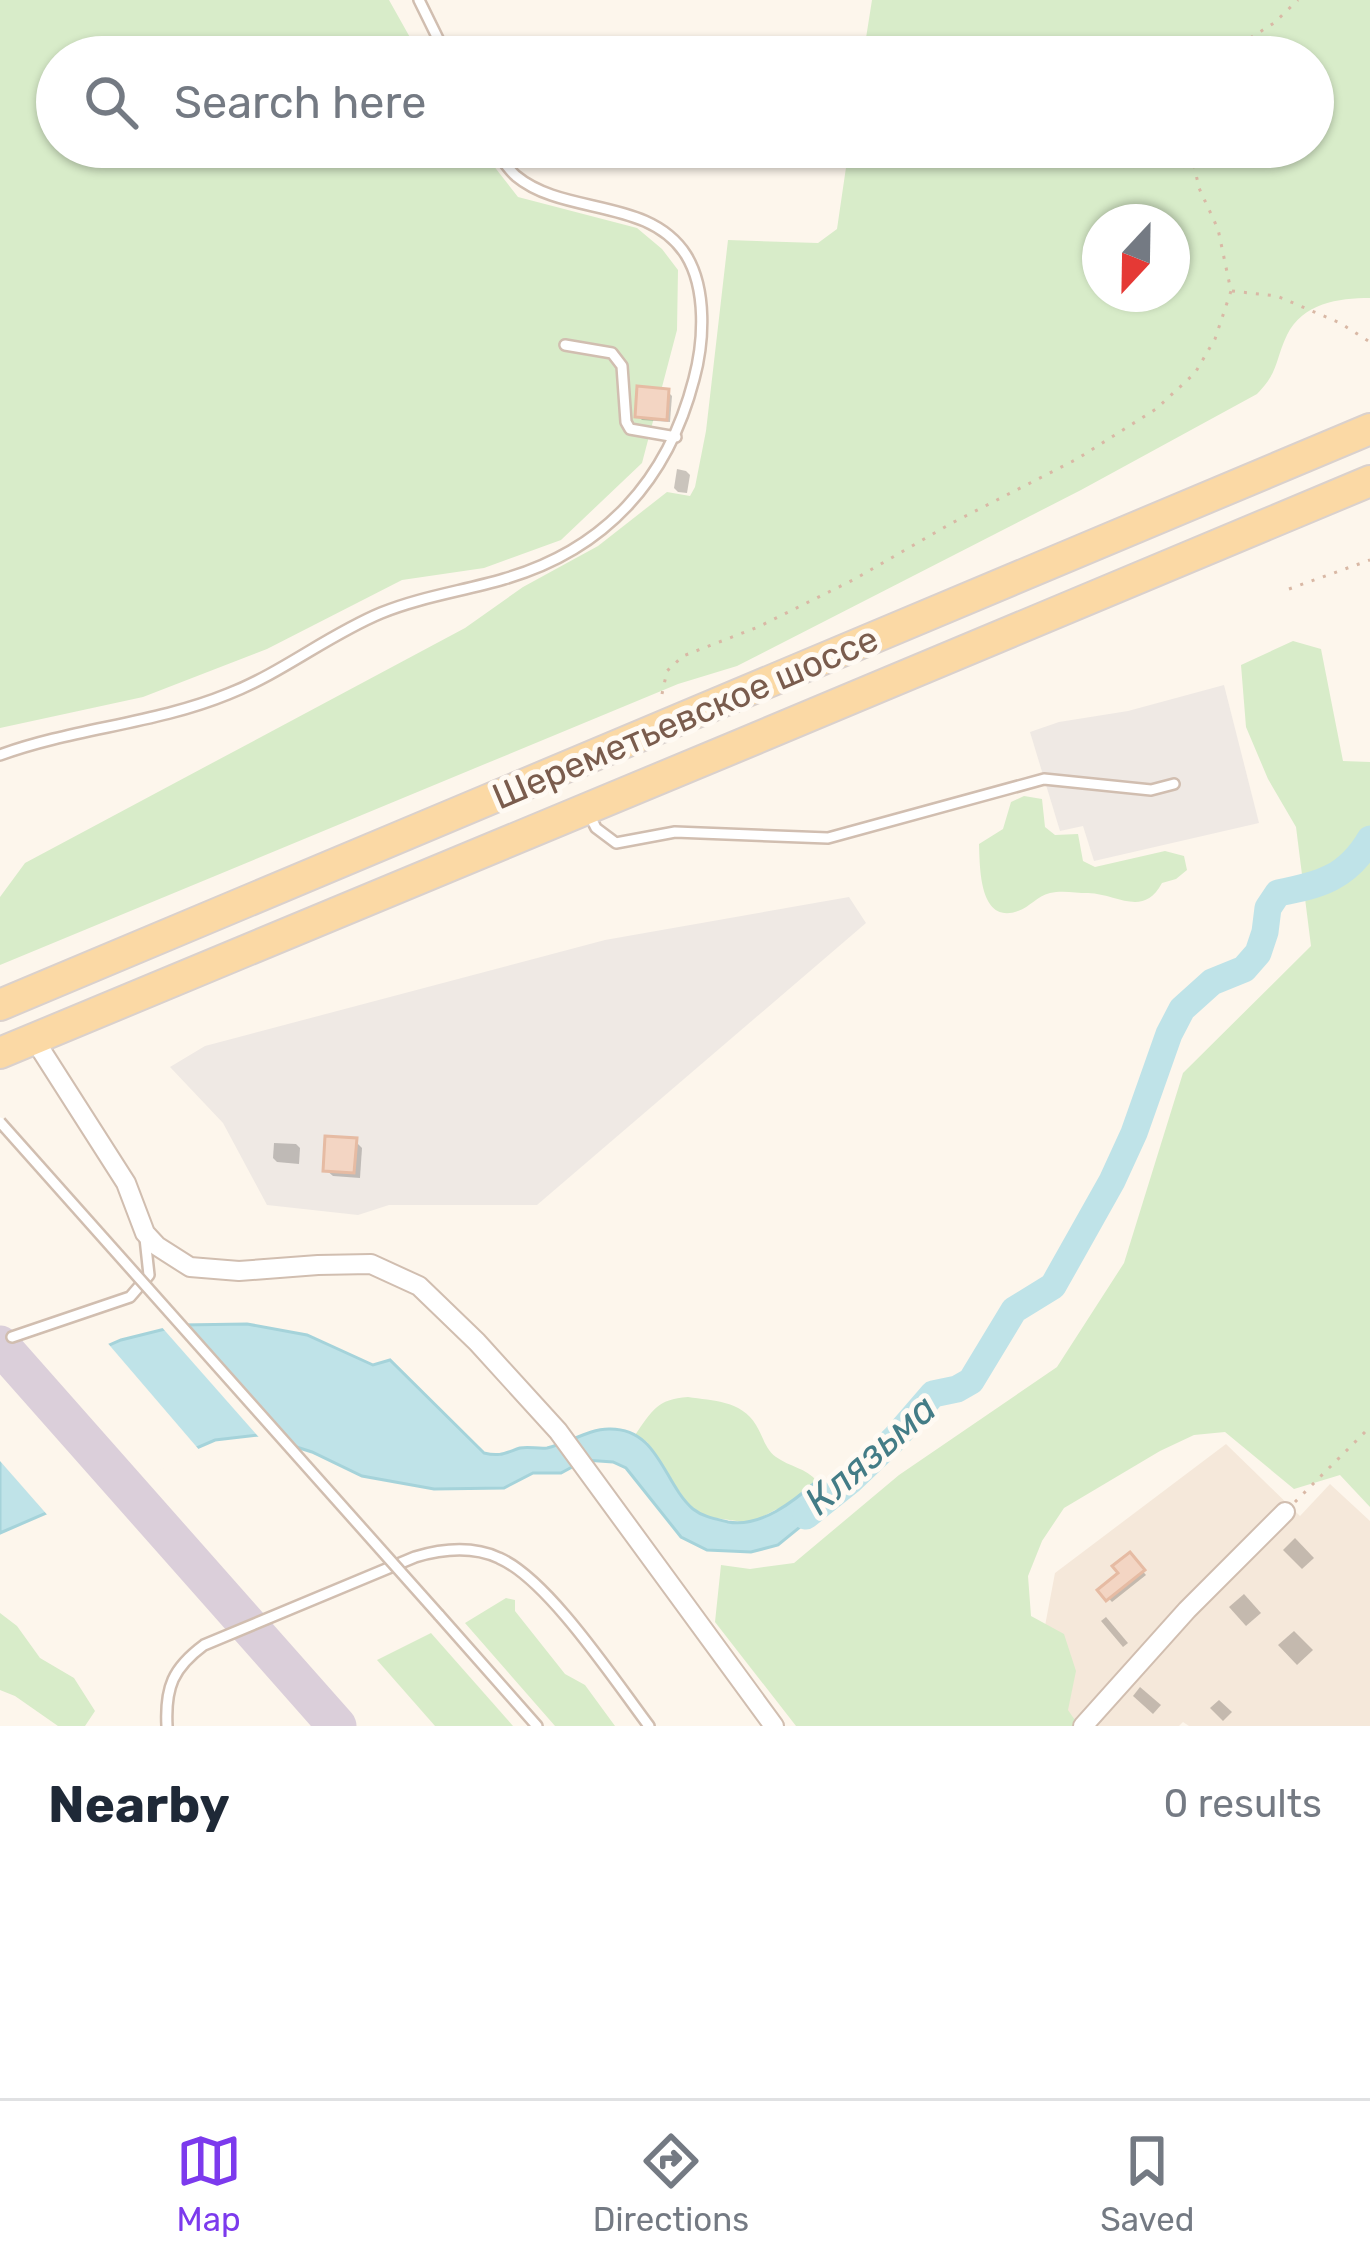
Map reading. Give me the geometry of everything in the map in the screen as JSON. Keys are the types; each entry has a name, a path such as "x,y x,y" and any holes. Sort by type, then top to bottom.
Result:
{"main road":[{"name":"Шереметьевское шоссе","path":"0,1053 285,908 1364,432"},
{"name":"Шереметьевское шоссе","path":"0,1005 586,809 1357,486"}],"street":[{"path":"34,1039 126,1183 145,1233 157,1246 190,1267 239,1271 371,1264 419,1286 558,1431 774,1726"},
{"path":"1083,1726 1187,1610 1285,1512"}],"lane":[{"path":"418,0 436,36"},
{"path":"0,755 180,711 231,693 381,613 508,578 582,547 628,508 676,437 698,364 698,290 688,258 655,226 556,196 509,168"},
{"path":"565,346 612,353 622,366 630,429 676,437"},
{"path":"586,809 596,828 616,843 675,832 828,838 1044,779 1150,790 1174,784"},
{"path":"0,1122 538,1726"},
{"path":"12,1336 130,1297 148,1275 145,1233"},
{"path":"167,1726 169,1688 185,1659 204,1645 415,1557 465,1550 495,1556 519,1570 550,1599 649,1726"}],"path":[{"path":"1252,36 1298,0"},
{"path":"662,694 667,671 683,656 758,627 853,580 1077,459 1156,409 1195,373 1216,339 1231,291 1218,229 1195,168"},
{"path":"1231,291 1277,296 1340,323 1370,343"},
{"path":"1289,589 1370,560"},
{"path":"1285,1512 1370,1427"}],"shaded area":[{"path":"1224,685 1259,823 1094,861 1083,826 1060,831 1030,732"},
{"path":"849,897 866,923 537,1205 389,1205 358,1215 267,1205 223,1123 170,1067 205,1046 605,940"},
{"path":"1226,1444 1300,1516 1330,1484 1370,1521 1370,1726 1189,1726 1183,1722 1179,1726 1032,1726 1027,1721 1055,1573"}],"green space":[{"path":"0,0 389,0 409,36 36,36 36,168 495,168 518,197 637,228 678,270 677,330 642,463 561,540 484,568 402,580 267,649 143,697 0,728"},
{"path":"872,0 1370,0 1370,298 1334,301 1302,316 1257,394 737,666 678,684 0,965 0,897 25,863 465,628 523,587 598,546 667,492 690,496 706,431 728,240 818,243 837,229 846,168 1334,168 1334,36 866,36"},
{"path":"1293,641 1321,649 1343,761 1370,762 1370,1507 1340,1475 1294,1489 1225,1432 1194,1435 1064,1508 1042,1541 1028,1576 1031,1616 1064,1634 1076,1671 1068,1710 1079,1726 796,1726 715,1622 721,1565 750,1569 794,1563 899,1475 1057,1367 1124,1263 1183,1073 1311,946 1296,827 1246,727 1241,665"},
{"path":"1024,796 1042,799 1045,827 1055,835 1078,834 1083,861 1095,867 1165,851 1184,856 1187,870 1138,902 1059,892 1045,894 1018,911 996,910 984,891 979,844 1003,829 1011,802"},
{"path":"688,1397 743,1411 772,1454 817,1481 788,1506 751,1523 695,1511 647,1442 635,1435 656,1408"},
{"path":"506,1598 515,1600 515,1611 565,1674 585,1685 615,1726 555,1726 465,1623"},
{"path":"0,1613 17,1626 40,1658 74,1678 95,1711 85,1726 58,1726 0,1690"},
{"path":"431,1633 513,1726 435,1726 377,1660"}],"water":[{"path":"247,1324 307,1335 373,1365 390,1360 484,1453 547,1448 601,1430 626,1431 650,1447 693,1509 710,1517 740,1523 765,1517 817,1481 838,1502 778,1545 751,1552 707,1550 681,1537 626,1468 613,1462 585,1460 561,1473 533,1473 504,1488 434,1489 362,1476 312,1452 259,1435 215,1440 0,1533 0,1393 121,1340 181,1325"}],"pier":[{"path":"184,1319 303,1456 263,1442 159,1324"},
{"path":"105,1340 201,1452 50,1518 0,1461 0,1386"}],"building":[{"path":"637,386 669,389 667,420 635,417"},
{"path":"325,1136 357,1138 354,1173 323,1171"},
{"path":"1130,1552 1145,1570 1106,1601 1097,1590 1118,1573 1112,1566"}],"waterway":[{"name":"Клязьма","path":"806,1516 895,1438 933,1394 971,1381 1014,1310 1053,1286 1112,1181 1182,1009 1212,982 1244,969 1258,953 1268,908 1278,893 1331,878 1352,863 1370,839"}],"taxiway":[{"path":"0,1345 337,1726"}]}
